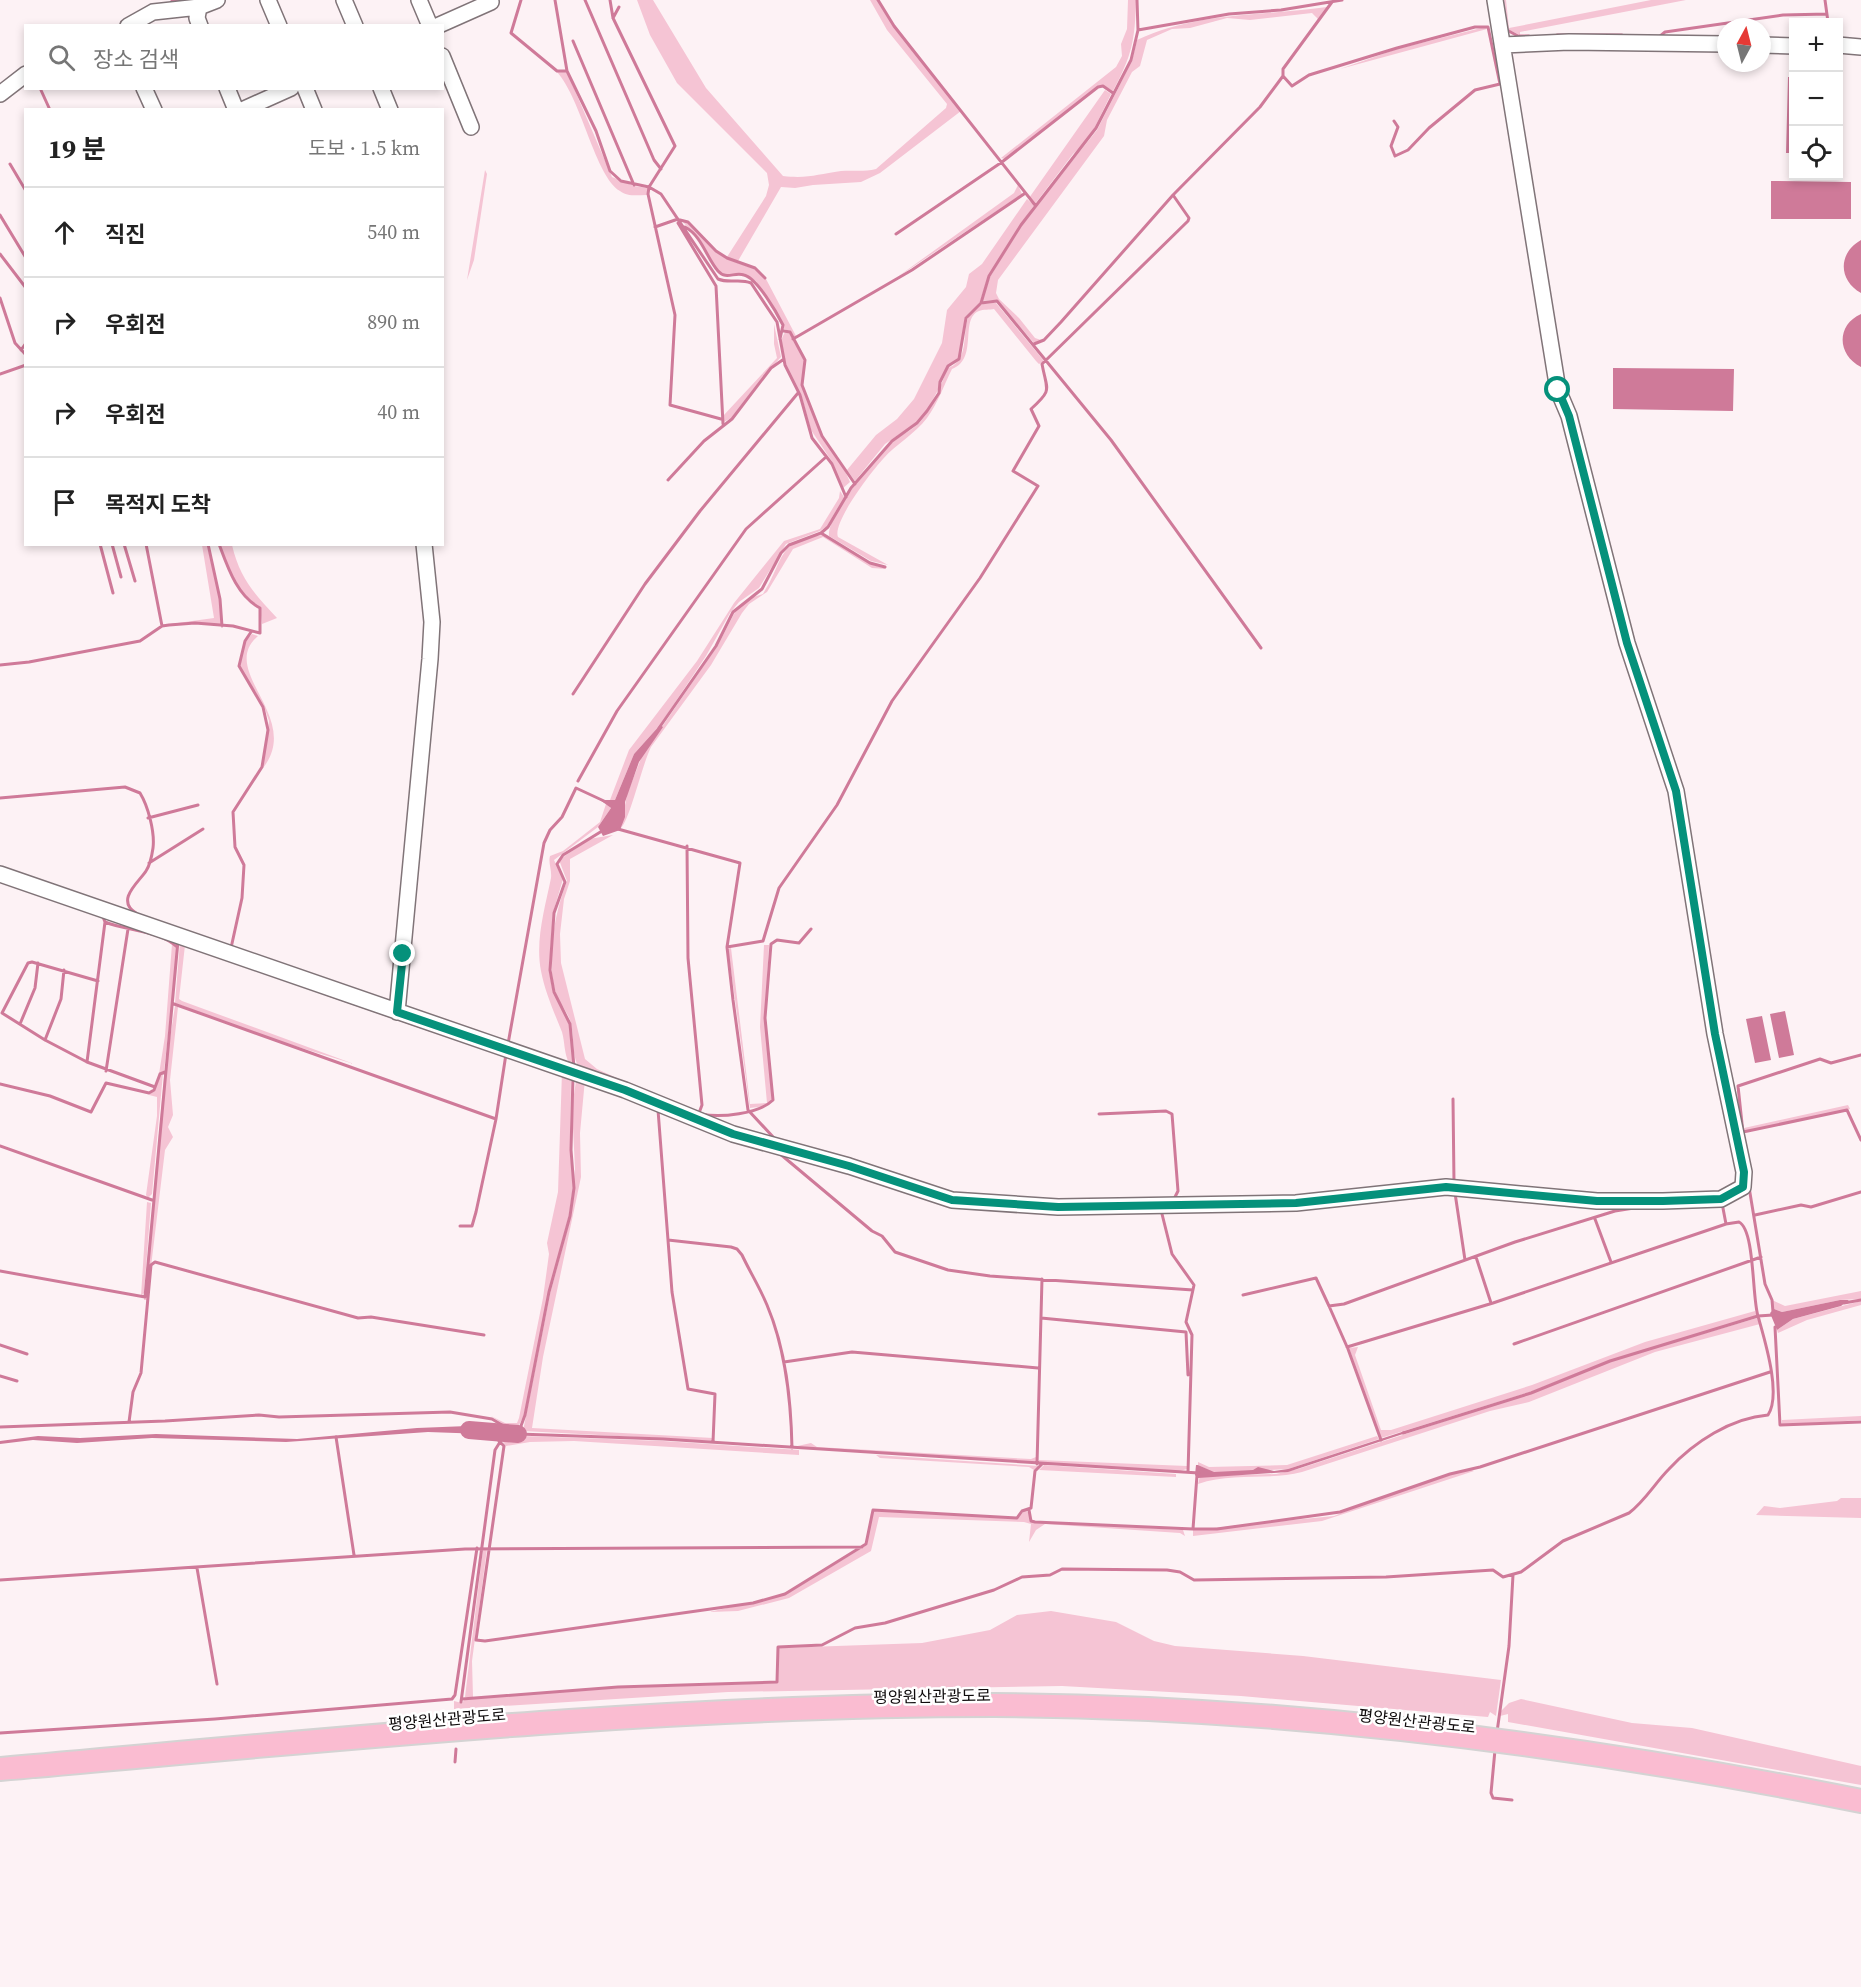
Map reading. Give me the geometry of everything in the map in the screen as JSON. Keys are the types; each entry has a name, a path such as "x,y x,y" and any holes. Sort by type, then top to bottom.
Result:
{"highway":[{"name":"평양원산관광도로","path":"0,1756 629,1704 994,1695 1135,1698 1260,1705 1497,1735 1861,1787"},
{"path":"0,1769 627,1715 995,1705 1134,1709 1497,1735 1861,1801"}],"street":[{"path":"132,24 153,12 199,7 217,0"},
{"path":"268,0 278,24"},
{"path":"344,0 354,24"},
{"path":"419,0 429,24"},
{"path":"0,874 625,1090 733,1134 839,1163 952,1200 1058,1207 1296,1203 1455,1187 1597,1201 1663,1201 1721,1199 1743,1187 1745,1182 1741,1150 1715,1034 1676,791 1627,643 1572,426 1558,390 1553,369 1495,0"},
{"path":"442,24 491,2"},
{"path":"199,7 197,18 199,24"},
{"path":"1503,45 1569,42 1717,44"},
{"path":"1771,45 1789,46"},
{"path":"1843,45 1861,47"},
{"path":"444,61 471,127"},
{"path":"0,94 7,86 24,75"},
{"path":"145,90 153,108"},
{"path":"228,90 235,108"},
{"path":"246,108 287,90"},
{"path":"306,90 313,108"},
{"path":"382,90 389,108"},
{"path":"397,1012 432,622 424,546"}],"shaded area":[{"path":"637,0 653,0 706,88 783,176 806,177 841,171 876,169 946,108 947,104 887,30 870,0 877,0 894,27 961,111 880,173 861,182 795,188 781,187 738,261 727,257 766,196 769,185 767,173 677,83 650,35"},
{"path":"1128,0 1136,0 1135,26 1128,57 1113,91 1103,85 1098,86 1005,159 1001,158 1116,67 1122,56 1121,44 1127,29"},
{"path":"1502,0 1506,0 1509,28 1651,0 1686,0 1520,32 1520,35 1507,29"},
{"path":"1327,7 1319,20 1312,13 1250,20 1227,18 1190,28 1172,29 1147,40 1140,66 1132,72 1107,120 1104,136 998,280 996,293 999,299 1019,318 1035,338 1041,340 1034,343 997,300 982,301 990,277 1021,225 1097,130 1132,61 1137,40 1183,24 1206,20"},
{"path":"1485,27 1487,29 1340,69 1397,49"},
{"path":"557,72 567,72 612,177 634,186 648,188 647,195 626,194 611,183 603,170 574,100"},
{"path":"1788,77 1789,77 1789,153 1786,153"},
{"path":"1105,90 1111,94 1095,127 1035,204 1029,198"},
{"path":"485,170 487,174 474,260 467,280"},
{"path":"1771,181 1851,182 1851,219 1771,219"},
{"path":"1018,185 1022,194 896,278 1014,193"},
{"path":"1027,199 1034,205 988,276 980,302 965,317 959,359 947,366 937,392 927,410 916,423 885,444 855,481 847,470 876,435 897,419 914,399 942,343 947,310 966,287 969,274 982,264"},
{"path":"681,220 688,222 716,252 727,259 754,269 766,279 796,336 793,338 790,331 784,329 756,281 744,274 726,276 719,272 697,237"},
{"path":"1861,240 1861,293 1848,281 1844,266 1848,252"},
{"path":"996,303 1044,361 1039,364 1036,361 994,309 981,310 973,315 965,357 952,369 931,412 917,429 877,466 846,510 841,521 838,537 888,565 871,561 829,536 830,527 854,486 877,459 894,441 917,425 925,416 948,368 957,362 962,352 972,311 981,305"},
{"path":"1861,314 1861,367 1847,355 1843,340 1847,325"},
{"path":"774,324 781,357 731,418 724,422 723,416 777,358"},
{"path":"785,332 789,333 804,360 802,385 821,436 841,462 850,482 842,489 833,463 811,430 801,394 786,364 780,342"},
{"path":"1613,368 1734,369 1733,411 1613,409"},
{"path":"840,491 844,497 827,526 786,544 759,588 739,602 730,613 706,656 660,725 634,754 615,800 610,800 629,750 697,661 734,603 784,541 820,529 839,498"},
{"path":"823,535 870,564 887,569 872,568 823,537 793,549 767,592 749,604 742,613 711,665 651,747 625,823 621,828 627,794 642,756 718,645 735,612 750,598 763,594 783,554 789,547 808,538"},
{"path":"202,546 207,546 220,599 221,625 195,622 163,625 214,618"},
{"path":"220,546 232,546 239,567 249,585 277,618 262,624 260,607 252,602 240,588"},
{"path":"252,634 258,636 248,650 247,664 268,713 273,731 273,749 263,768 269,721 264,706 239,665 246,641"},
{"path":"660,725 663,727 639,762 625,802 625,817 620,830 603,836 598,827 611,808 600,800 615,800 634,754"},
{"path":"606,804 611,808 598,827 554,860 563,879 553,913 549,970 553,993 569,1024 573,1064 567,1059 562,1032 545,987 539,959 542,924 551,878 550,856 563,851 600,822"},
{"path":"613,835 570,859 570,881 564,899 560,934 561,963 585,1059 597,1069 641,1089 577,1064 571,1023 556,994 552,978 553,935 567,881 559,860 589,839"},
{"path":"180,942 185,945 179,999 354,1064 272,1039 175,1003"},
{"path":"172,944 177,949 177,956 164,1071 159,1074 165,1036"},
{"path":"764,945 769,945 765,1018 772,1099 766,1106 750,1108 728,949 731,948 750,1104 767,1103 760,1027"},
{"path":"175,1006 178,1007 170,1080 173,1115 168,1127 173,1137 165,1150 147,1300 144,1300 164,1078"},
{"path":"1785,1011 1794,1055 1779,1058 1770,1014"},
{"path":"1762,1016 1771,1060 1755,1063 1746,1019"},
{"path":"562,1072 571,1075 570,1151 573,1187 569,1215 548,1294 524,1415 517,1429 512,1430 491,1416 505,1423 517,1423 519,1418 543,1298 549,1254 547,1243 558,1192"},
{"path":"163,1073 152,1194 148,1198 146,1195 157,1116 157,1097 149,1095 155,1090 160,1075"},
{"path":"585,1079 580,1133 581,1177 543,1357 532,1428 713,1438 713,1441 523,1431 550,1294 571,1216 575,1169 572,1108 576,1081"},
{"path":"1848,1105 1850,1109 1744,1131 1744,1128"},
{"path":"147,1202 151,1203 144,1293 141,1296"},
{"path":"1861,1291 1861,1299 1840,1300 1782,1312 1774,1309 1772,1300 1785,1306"},
{"path":"1849,1300 1841,1306 1793,1319 1777,1330 1770,1313 1774,1309 1782,1312"},
{"path":"1861,1301 1861,1305 1807,1320 1778,1333 1777,1330 1793,1319"},
{"path":"1755,1311 1757,1316 1752,1318 1611,1360 1530,1392 1381,1438 1349,1348 1358,1347 1355,1355 1381,1430 1391,1430 1532,1385 1645,1342"},
{"path":"1757,1318 1760,1324 1655,1352 1529,1402 1490,1411 1302,1472 1276,1476 1223,1478 1198,1484 1200,1476 1276,1474 1298,1469 1531,1393 1611,1361"},
{"path":"1861,1416 1861,1420 1782,1425 1782,1420"},
{"path":"493,1425 491,1440 484,1434 428,1432 286,1442 152,1438 77,1443 33,1440 0,1444 0,1441 38,1436 80,1438 156,1434 297,1439 417,1428"},
{"path":"1405,1431 1406,1433 1288,1472 1198,1478 1195,1475 1196,1465 1214,1472 1253,1470 1258,1467 1274,1471 1288,1469"},
{"path":"523,1436 663,1441 799,1450 799,1455 574,1441 530,1442 506,1446 503,1442"},
{"path":"1377,1436 1379,1439 1288,1469 1214,1473 1198,1465 1198,1462 1209,1467 1287,1465"},
{"path":"811,1443 817,1447 1031,1459 1036,1457 1036,1463 793,1447"},
{"path":"876,1455 1039,1466 1034,1470 1029,1467 880,1458"},
{"path":"1039,1460 1187,1466 1187,1469 1176,1472 1039,1463"},
{"path":"1044,1465 1176,1474 1176,1477 1039,1470"},
{"path":"1469,1469 1474,1471 1322,1521 1193,1536 1193,1530 1334,1516 1371,1501"},
{"path":"1841,1498 1861,1498 1861,1518 1756,1515 1764,1506 1780,1508 1837,1501"},
{"path":"875,1510 1018,1518 1025,1510 1030,1513 1031,1522 1183,1530 1185,1536 1180,1533 1045,1524 1036,1530 1029,1542 1031,1524 1024,1522 879,1517 871,1551 789,1598 738,1611 709,1612 785,1595 867,1545 871,1513"},
{"path":"483,1549 487,1549 472,1661 473,1697 465,1697"},
{"path":"1051,1611 1116,1622 1154,1641 1175,1646 1303,1656 1501,1680 1496,1716 1490,1712 1488,1717 1241,1696 1062,1686 728,1692 454,1709 454,1701 462,1703 465,1699 619,1688 778,1683 779,1648 922,1643 990,1630 1017,1615"},
{"path":"1521,1699 1632,1723 1692,1728 1861,1766 1861,1785 1508,1722 1508,1714 1500,1716 1501,1711 1509,1703"}],"waterway":[{"path":"172,0 182,2"},
{"path":"521,0 511,33 557,71 567,71"},
{"path":"555,0 567,71 596,131 610,171 621,181 649,187 661,194 718,279 751,283 777,322 785,365 800,395 812,438 832,464 846,497"},
{"path":"585,0 654,160 661,169"},
{"path":"610,0 613,18 675,146 649,187 648,194 675,315 670,405 721,419"},
{"path":"878,0 894,26 1035,205"},
{"path":"659,728 716,646 733,612 762,589 781,553 789,545 821,533 828,527 851,488 892,441 917,423 939,393 940,382 948,366 959,359 966,318 981,303 989,276 1021,225 1096,128 1131,60 1138,30 1137,0"},
{"path":"1138,30 1229,14 1281,10 1342,0"},
{"path":"1825,0 1827,18"},
{"path":"1332,2 1283,69 1283,76 1292,86 1309,75 1397,48 1475,27 1488,27 1500,84 1475,90 1429,128 1408,150 1395,156 1391,146 1398,127 1394,121"},
{"path":"613,18 619,7"},
{"path":"1659,37 1665,32 1783,15 1827,14"},
{"path":"1505,29 1518,36 1529,36"},
{"path":"1557,35 1622,35"},
{"path":"573,41 634,185"},
{"path":"727,947 763,941 779,888 837,805 892,701 980,578 1038,486 1013,471 1039,426 1031,409 1043,397 1047,389 1042,364 1188,221 1189,218 1173,195 1260,107 1283,76"},
{"path":"896,234 1002,162 1098,87 1103,86 1113,93"},
{"path":"41,90 49,108"},
{"path":"10,164 24,188"},
{"path":"793,339 912,270 1024,194"},
{"path":"1034,344 1044,340 1061,322 1173,195"},
{"path":"0,215 24,255"},
{"path":"655,227 678,219"},
{"path":"723,424 716,286 678,223 680,220 688,222 716,251 727,258 755,268 765,278"},
{"path":"685,227 700,241 721,274 744,275 755,282 783,325 780,339"},
{"path":"0,254 24,285"},
{"path":"0,298 15,343 24,353"},
{"path":"981,303 997,301 1111,440 1261,648"},
{"path":"784,331 790,332 805,360 802,385 822,436 855,484"},
{"path":"21,350 24,346"},
{"path":"668,480 704,441 732,419 771,368 784,359"},
{"path":"0,374 24,366"},
{"path":"573,694 645,584 700,511 798,393"},
{"path":"578,781 617,711 746,529 826,457"},
{"path":"821,533 870,563 885,567"},
{"path":"101,546 113,593"},
{"path":"113,546 121,577"},
{"path":"125,546 135,581"},
{"path":"146,546 162,626"},
{"path":"208,546 220,599 222,626"},
{"path":"0,665 29,662 140,641 162,626 169,625 195,623 233,626 260,633 260,608 239,589 220,546"},
{"path":"231,948 242,898 244,865 235,847 233,812 262,767 268,730 263,707 239,666 245,641 251,632"},
{"path":"0,798 125,787 140,793 150,819 153,848 147,869 128,897 130,908 136,913"},
{"path":"508,1044 544,843 550,830 562,817 576,788 604,801"},
{"path":"148,818 198,805"},
{"path":"149,863 203,829"},
{"path":"618,829 740,863 727,947 733,1000 748,1110 775,1139"},
{"path":"574,1067 570,1024 554,992 550,970 554,913 565,882 557,864 563,855 602,831"},
{"path":"687,846 688,958 702,1105 699,1113"},
{"path":"103,917 105,922 161,937 177,947"},
{"path":"87,1062 105,922"},
{"path":"106,1071 128,929"},
{"path":"701,1114 739,1114 759,1109 773,1100 765,1018 771,944 777,940 799,943 811,929"},
{"path":"0,1271 145,1297 178,941"},
{"path":"98,981 32,962 28,963 2,1013 45,1040 87,1062 155,1087"},
{"path":"20,1024 35,988 38,963"},
{"path":"45,1040 61,999 64,970"},
{"path":"326,994 430,1030"},
{"path":"174,1004 496,1119"},
{"path":"460,1226 472,1226 476,1212 496,1119 506,1054"},
{"path":"1743,1133 1738,1086 1820,1059 1831,1063 1861,1055"},
{"path":"0,1084 50,1096 91,1112 106,1083 149,1093 154,1090 160,1074 165,1072"},
{"path":"573,1076 571,1150 574,1188 570,1216 549,1292 525,1415 518,1434 663,1439 1199,1473"},
{"path":"1453,1099 1454,1183"},
{"path":"658,1110 672,1292 688,1389 715,1394 713,1442"},
{"path":"1743,1132 1847,1110 1861,1140"},
{"path":"1099,1114 1166,1111 1172,1114 1178,1191 1174,1199"},
{"path":"0,1146 152,1200"},
{"path":"779,1153 872,1231 882,1236 895,1252 948,1270 990,1276 1193,1290"},
{"path":"1749,1187 1765,1284 1772,1300 1773,1312"},
{"path":"1755,1215 1801,1205 1811,1207 1861,1192"},
{"path":"1455,1193 1465,1260"},
{"path":"1722,1203 1726,1224"},
{"path":"1243,1295 1316,1278 1329,1306 1344,1304 1515,1242 1615,1211 1634,1208"},
{"path":"1161,1210 1172,1254 1194,1285 1186,1322 1192,1335 1188,1472"},
{"path":"1595,1219 1611,1262"},
{"path":"462,1699 618,1687 777,1682 778,1647 822,1645 855,1628 885,1623 994,1590 1022,1577 1050,1575 1062,1569 1167,1570 1180,1572 1194,1580 1386,1577 1493,1570 1503,1577 1521,1572 1563,1541 1629,1513 1679,1459 1702,1441 1727,1426 1768,1415 1772,1406 1771,1366 1756,1307 1748,1238 1739,1222 1726,1224 1493,1303 1347,1347"},
{"path":"668,1240 731,1247 737,1249 742,1255 767,1305 779,1340 789,1394 792,1448"},
{"path":"1476,1257 1491,1303"},
{"path":"1514,1344 1761,1257"},
{"path":"129,1422 133,1392 141,1373 151,1265 155,1262 358,1318 371,1317 484,1335"},
{"path":"1037,1464 1042,1279"},
{"path":"1844,1303 1861,1300"},
{"path":"1329,1306 1348,1349 1381,1440"},
{"path":"1403,1433 1531,1393 1610,1361 1758,1316 1773,1315"},
{"path":"1041,1318 1186,1332 1188,1375"},
{"path":"1775,1327 1780,1425 1861,1422"},
{"path":"0,1345 27,1354"},
{"path":"784,1362 852,1352 1038,1368"},
{"path":"1197,1475 1193,1529 1217,1529 1340,1512 1450,1474 1480,1467 1770,1372"},
{"path":"0,1376 17,1381"},
{"path":"0,1427 259,1415 279,1417 450,1412 492,1419 502,1425 505,1434 495,1450 461,1702"},
{"path":"469,1430 518,1434"},
{"path":"336,1437 354,1555"},
{"path":"499,1441 504,1446 476,1640 485,1641 753,1603 785,1594 866,1544 873,1510 1017,1518 1022,1511 1031,1508 1035,1471 1042,1464"},
{"path":"1029,1510 1031,1521 1035,1522 1193,1529"},
{"path":"0,1580 465,1549 862,1547"},
{"path":"0,1733 215,1719 452,1699 455,1695 477,1548"},
{"path":"197,1568 217,1684"},
{"path":"1497,1732 1509,1646 1513,1575"},
{"path":"455,1762 456,1749"},
{"path":"1495,1750 1491,1793 1493,1798 1512,1800"}],"route":[{"path":"403,954 397,1012 625,1090 733,1134 849,1166 952,1200 1058,1207 1296,1203 1446,1187 1597,1201 1696,1200 1721,1199 1730,1196 1743,1187 1744,1172 1715,1034 1676,791 1627,643 1569,416 1558,390"}]}
